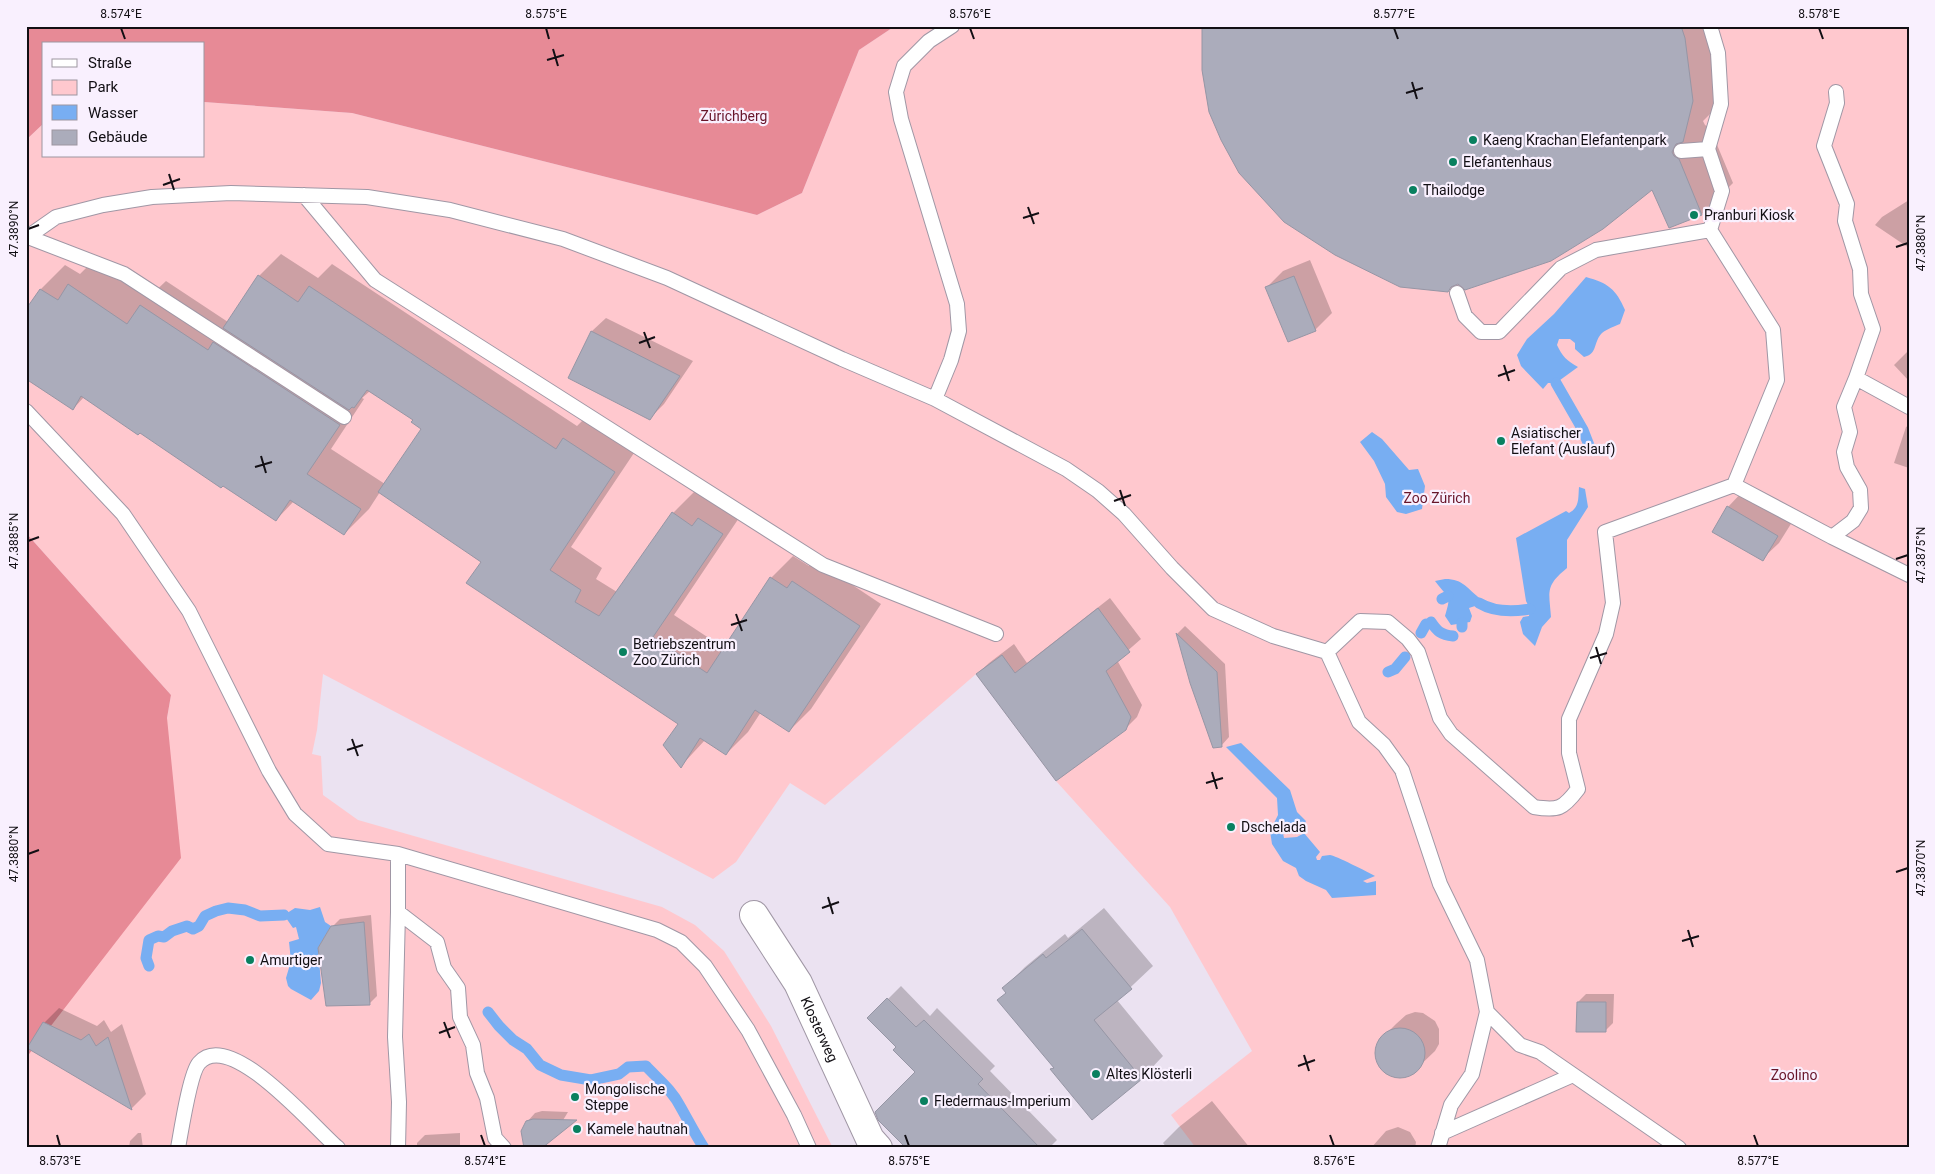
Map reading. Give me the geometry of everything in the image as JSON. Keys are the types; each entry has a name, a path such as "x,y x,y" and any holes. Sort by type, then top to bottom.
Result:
{"street":[{"name":"Klosterweg","path":"754,915 798,983 870,1139 878,1148"}],"lane":[{"path":"935,399 952,360 959,331 957,304 901,119 896,92 904,66 928,41 952,26"},
{"path":"1326,652 1360,621 1388,622 1408,639 1418,652 1440,718 1451,734 1534,807 1551,810 1567,803 1578,789 1569,753 1569,719 1606,634 1613,604 1605,532 1734,485 1777,380 1773,330 1710,230 1722,191 1708,149 1720,104 1718,53 1710,26"},
{"path":"1832,537 1853,521 1861,508 1860,490 1847,467 1844,452 1850,432 1844,407 1872,329 1861,294 1860,270 1845,221 1847,204 1824,146 1837,103 1836,92"},
{"path":"1681,152 1708,149"},
{"path":"27,238 56,217 103,205 152,197 232,193 367,197 450,210 563,239 667,278 842,359 935,399 1066,469 1098,491 1124,514 1172,568 1213,609 1273,636 1326,652 1359,722 1384,745 1402,770 1440,884 1478,960 1487,1012 1472,1074 1451,1105 1438,1148"},
{"path":"304,196 375,280 806,555 823,565 996,634"},
{"path":"1457,292 1465,316 1481,332 1499,332 1561,268 1596,250 1710,230"},
{"path":"27,238 124,274 344,417"},
{"path":"1856,378 1909,407"},
{"path":"26,411 123,514 189,611 269,771 295,814 328,844 398,854 657,930 681,942 705,966 748,1030 794,1115 809,1148"},
{"path":"1734,485 1909,575"},
{"path":"398,854 395,1037 399,1102 398,1148"},
{"path":"398,912 437,942 444,968 458,988 460,1018 473,1045 477,1073 487,1098 495,1138 504,1148"},
{"path":"1487,1012 1520,1045 1540,1052 1679,1148"},
{"path":"178,1148 189,1090 198,1063 210,1055 226,1056 239,1061 288,1098 338,1148"},
{"path":"1442,1133 1573,1075"}],"green space":[{"name":"Zürichberg","path":"26,26 895,26 859,50 802,193 757,215 352,113 205,102 205,42 42,42 42,125 26,140"},
{"name":"Zoo Zürich","path":"895,26 1909,26 1909,1148 1196,1148 1171,1115 1252,1051 1170,907 1056,781 976,674 825,805 790,783 736,862 713,879 323,674 317,730 312,754 321,756 323,795 358,820 662,907 695,925 724,951 771,1026 833,1148 26,1148 26,998 167,718 171,695 26,533 26,140 42,125 42,158 205,158 205,102 352,113 757,215 802,193 859,50"},
{"path":"26,533 171,695 167,718 181,858 26,1058"}],"water":[{"path":"1586,277 1606,285 1615,292 1625,310 1620,324 1602,333 1591,353 1584,357 1575,349 1575,343 1570,339 1559,339 1557,345 1561,352 1578,367 1556,383 1548,383 1543,389 1521,366 1517,355 1527,339 1554,314"},
{"path":"1372,432 1382,439 1409,470 1418,469 1425,486 1422,509 1406,514 1397,512 1386,497 1385,484 1374,461 1360,442"},
{"path":"1579,487 1585,489 1588,507 1567,540 1567,568 1552,585 1549,595 1551,617 1542,627 1535,646 1523,634 1520,622 1523,617 1529,616 1530,609 1526,601 1516,538 1566,511 1569,513 1573,511 1578,502"},
{"path":"1451,579 1465,585 1481,599 1478,605 1469,608 1472,616 1470,622 1451,625 1445,616 1448,597 1435,581"},
{"path":"1241,743 1290,790 1297,812 1306,821 1304,825 1296,830 1288,829 1283,833 1284,838 1297,837 1304,833 1320,852 1316,857 1317,860 1320,860 1322,856 1330,855 1375,876 1363,881 1367,883 1376,881 1376,895 1332,898 1326,890 1306,881 1299,876 1296,868 1283,861 1272,844 1270,831 1278,815 1277,798 1226,747"},
{"path":"320,907 325,922 331,926 318,948 321,983 319,991 311,1000 288,986 286,978 291,961 289,942 299,939 296,927 293,928 284,915 295,908 310,910"}],"building":[{"name":"Elefantenhaus","path":"1202,26 1681,26 1685,38 1693,101 1683,142 1676,144 1672,152 1679,159 1702,215 1669,228 1652,190 1603,229 1551,261 1465,290 1458,284 1451,287 1448,292 1400,287 1335,255 1284,222 1239,173 1221,140 1209,112 1202,70"},
{"path":"258,275 298,302 309,286 556,449 563,438 615,472 550,570 581,590 575,602 599,616 672,512 692,526 698,518 723,534 653,637 707,673 770,577 787,588 792,581 860,626 789,732 755,710 726,755 700,738 681,768 663,745 678,724 466,583 481,562 378,492 421,429 411,422 413,420 367,390 354,408 352,407 349,410 223,328"},
{"path":"1294,276 1316,331 1288,342 1265,287"},
{"path":"68,284 127,324 140,305 208,350 213,342 340,425 307,474 361,509 344,535 290,500 276,521 223,486 221,488 140,433 138,435 81,396 73,410 26,379 26,309 40,289 58,300"},
{"path":"591,331 680,376 650,420 568,378"},
{"path":"1727,506 1778,536 1763,561 1712,532"},
{"path":"1098,608 1130,652 1106,671 1131,717 1126,730 1056,781 976,674 1002,655 1015,673"},
{"path":"1176,633 1217,672 1222,747 1213,748 1190,683"},
{"path":"364,922 370,1005 326,1006 318,948 331,926"},
{"path":"1082,929 1132,989 1094,1020 1142,1079 1092,1120 1050,1069 1054,1068 997,1000 1006,993 1002,988 1043,954 1046,958"},
{"path":"887,998 916,1027 924,1020 983,1079 978,1084 1040,1148 906,1148 878,1120 875,1112 915,1072 893,1050 896,1047 867,1018"},
{"path":"1577,1002 1606,1002 1606,1032 1576,1032"},
{"path":"43,1022 81,1040 89,1034 96,1046 108,1037 132,1110 27,1048"},
{"path":"1400,1028 1409,1030 1420,1039 1425,1053 1423,1062 1414,1073 1400,1078 1391,1076 1380,1067 1375,1053 1377,1044 1386,1033"},
{"path":"533,1119 577,1120 542,1148 524,1148 521,1131 526,1121"}],"waterway":[{"path":"1556,383 1583,430 1590,448"},
{"path":"1442,599 1448,596"},
{"path":"1479,603 1491,608 1504,610 1530,609"},
{"path":"1431,622 1440,632 1453,636"},
{"path":"1421,633 1426,624"},
{"path":"1388,672 1395,669 1405,657"},
{"path":"149,966 146,958 149,940 158,936 164,937 172,931 187,926 193,929 199,926 205,916 216,911 228,908 245,910 260,916 284,915"},
{"path":"488,1012 499,1026 513,1040 527,1049 540,1065 561,1075 591,1080 619,1074 628,1067 646,1066 677,1100 704,1148"}],"place":[{"name":"Kaeng Krachan Elefantenpark","path":"1473,140"},
{"name":"Elefantenhaus","path":"1453,162"},
{"name":"Thailodge","path":"1413,190"},
{"name":"Pranburi Kiosk","path":"1694,215"},
{"name":"Asiatischer Elefant (Auslauf)","path":"1501,441"},
{"name":"Betriebszentrum Zoo Zürich","path":"623,652"},
{"name":"Dschelada","path":"1231,827"},
{"name":"Amurtiger","path":"250,960"},
{"name":"Altes Klösterli","path":"1096,1074"},
{"name":"Mongolische Steppe","path":"575,1097"},
{"name":"Fledermaus-Imperium","path":"924,1101"},
{"name":"Kamele hautnah","path":"577,1129"}],"park label":[{"name":"Zoolino","path":"1794,1075"}]}
